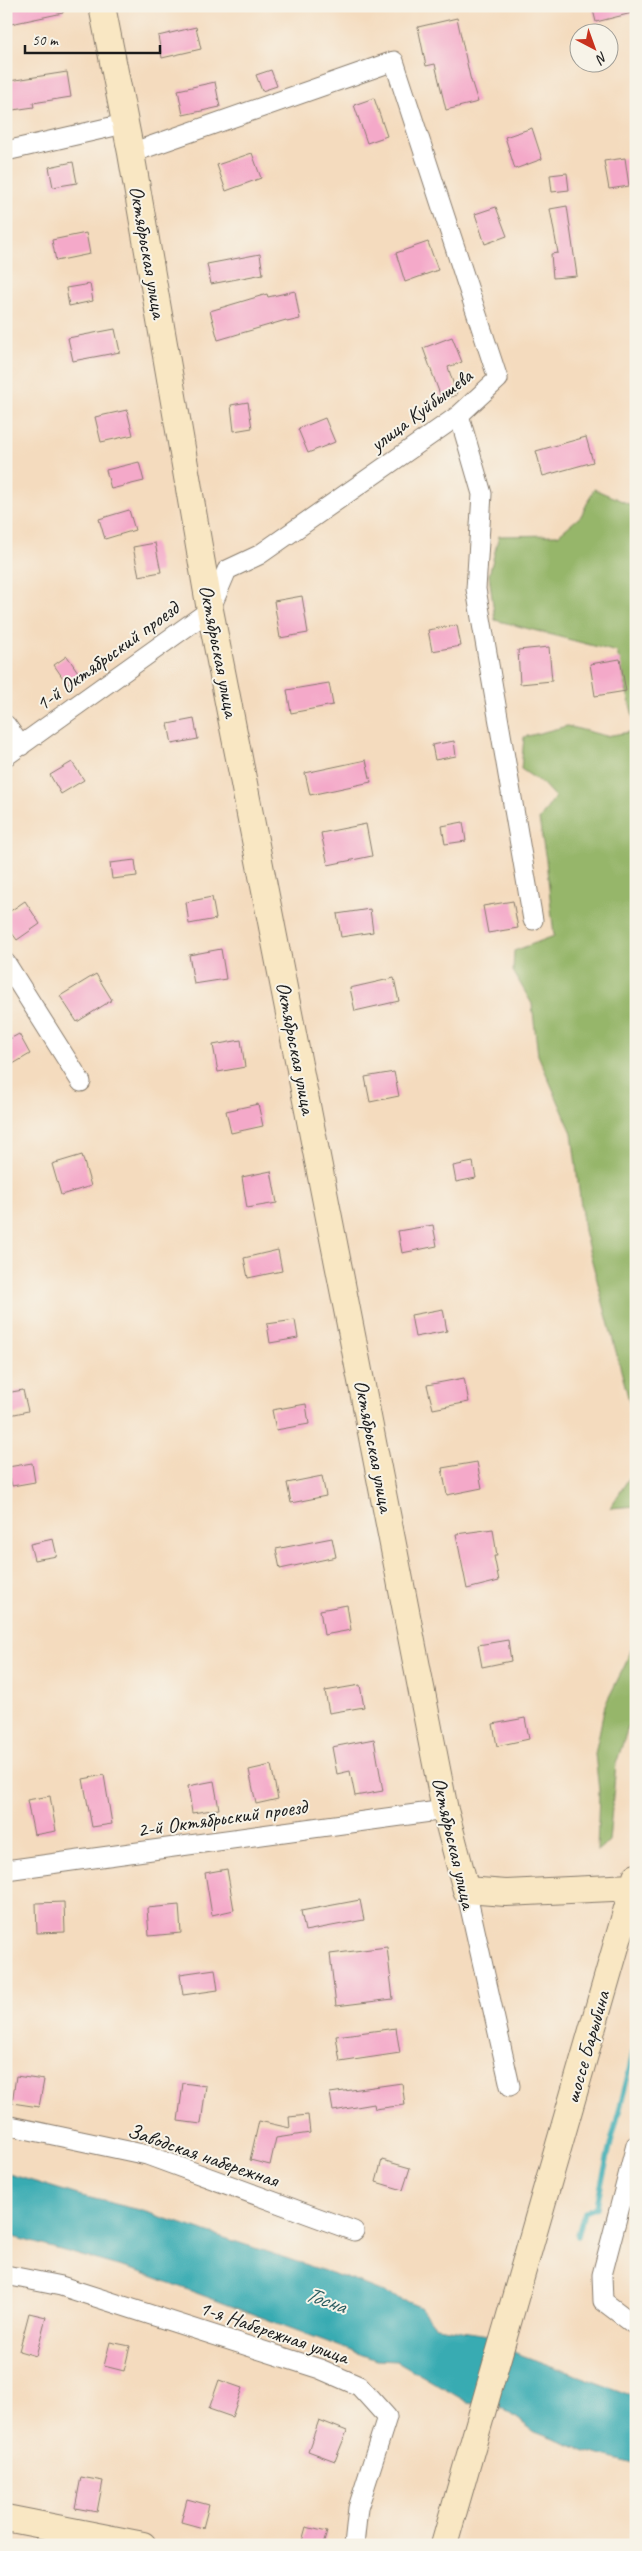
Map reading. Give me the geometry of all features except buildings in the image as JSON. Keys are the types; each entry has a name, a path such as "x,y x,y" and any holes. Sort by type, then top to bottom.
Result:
{"street":[{"name":"Октябрьская улица","path":"102,6 131,153 210,610 445,1810 466,1890 510,2086"},
{"name":"улица Куйбышева","path":"131,153 394,61 498,379 458,414 259,555 228,570 210,610"},
{"path":"6,152 124,124"},
{"path":"458,414 482,494 476,589 533,920"},
{"name":"1-й Октябрьский проезд","path":"13,751 210,610"},
{"path":"6,725 13,751"},
{"path":"6,963 81,1082"},
{"name":"2-й Октябрьский проезд","path":"6,1870 445,1810"},
{"path":"466,1890 506,1893 635,1884"},
{"name":"шоссе Барыбина","path":"444,2545 635,1884"},
{"name":"Заводская набережная","path":"6,2125 148,2155 354,2231"},
{"path":"636,2146 602,2275 603,2301 636,2326"},
{"name":"1-я Набережная улица","path":"6,2275 70,2288 320,2369 359,2386 387,2417 358,2508 354,2545"},
{"path":"6,2518 143,2545"}],"green space":[{"path":"594,489 636,507 636,728 617,652 495,620 489,575 499,536 558,535 581,516"},
{"path":"567,726 606,736 636,731 636,1406 631,1408 584,1231 572,1133 538,1055 532,1004 513,971 514,951 554,936 546,860 539,820 555,797 543,784 521,769 524,737"},
{"path":"631,1475 636,1475 636,1506 610,1508"},
{"path":"636,1633 636,1703 616,1764 609,1841 597,1851 599,1791 595,1754 605,1705 625,1665"}],"water":[{"name":"Тосна","path":"6,2173 78,2195 140,2210 355,2281 420,2307 436,2327 488,2335 516,2353 636,2397 636,2465 585,2451 535,2432 499,2406 467,2402 397,2361 376,2360 140,2272 6,2235"}],"waterway":[{"path":"578,2236 584,2212 597,2207 605,2165 636,2038"}]}
